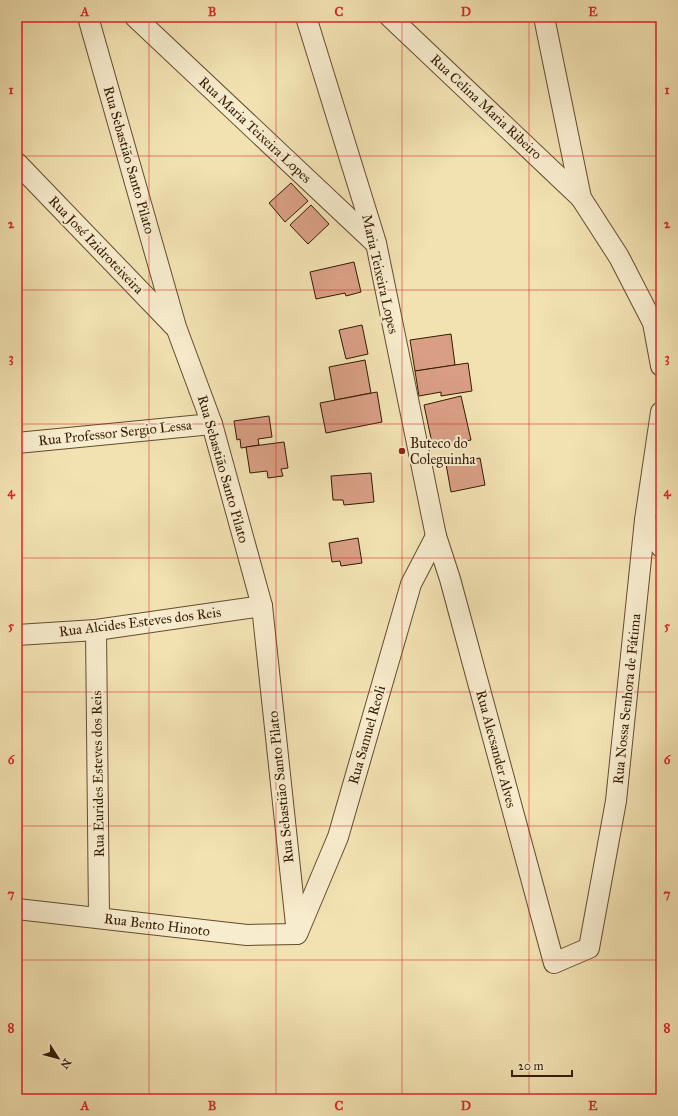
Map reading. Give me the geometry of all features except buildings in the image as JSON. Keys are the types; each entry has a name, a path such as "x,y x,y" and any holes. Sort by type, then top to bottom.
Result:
{"street":[{"name":"Rua Sebastião Santo Pilato","path":"88,17 176,327 212,424 262,606 297,934"},
{"name":"Rua Maria Teixeira Lopes","path":"135,17 376,243"},
{"name":"Maria Teixeira Lopes","path":"306,17 376,243 436,536"},
{"name":"Rua Celina Maria Ribeiro","path":"390,17 581,198"},
{"path":"544,17 581,198 619,258 654,323 661,366"},
{"name":"Rua José Izidroteixeira","path":"17,163 176,327"},
{"name":"Rua Nossa Senhora de Fátima","path":"554,963 589,948 616,801 645,520 661,412"},
{"name":"Rua Professor Sergio Lessa","path":"17,443 212,424"},
{"path":"645,520 661,547"},
{"name":"Rua Samuel Reoli","path":"297,934 338,837 411,584 436,536"},
{"name":"Rua Alecsander Alves","path":"436,536 450,579 554,963"},
{"name":"Rua Alcides Esteves dos Reis","path":"17,635 96,630 262,606"},
{"name":"Rua Eurides Esteves dos Reis","path":"96,630 99,918"},
{"name":"Rua Bento Hinoto","path":"17,909 247,935 297,934"}],"place":[{"name":"Buteco do Coleguinha","path":"402,451"}]}
